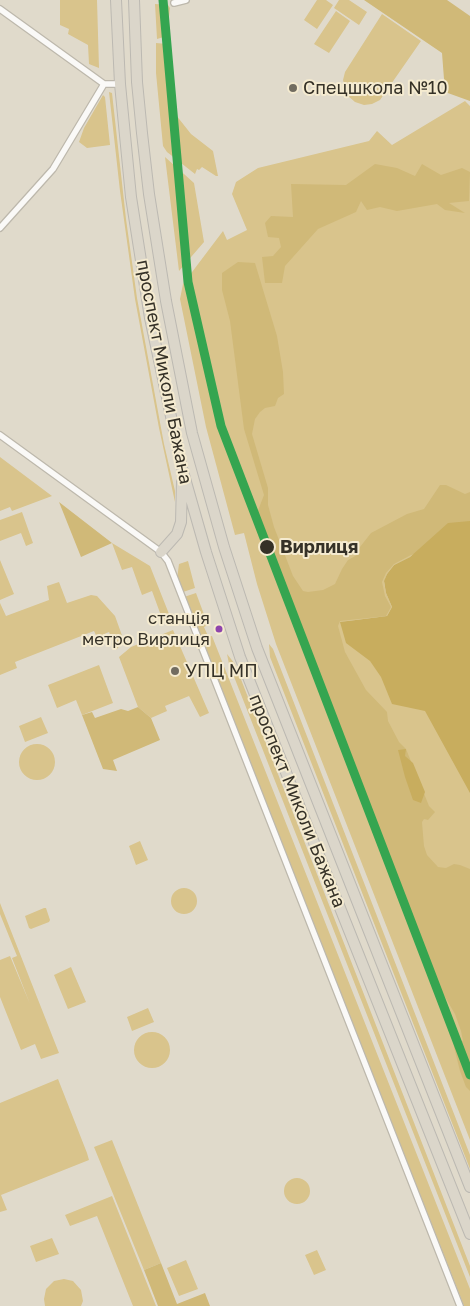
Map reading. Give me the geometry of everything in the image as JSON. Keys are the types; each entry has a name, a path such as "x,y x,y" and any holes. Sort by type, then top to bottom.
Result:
{"highway":[{"name":"проспект Миколи Бажана","path":"116,0 120,84 131,197 150,318 182,468 206,552 240,657 470,1234"},
{"name":"проспект Миколи Бажана","path":"134,0 142,133 149,194 166,302 192,433 224,547 257,648 470,1186"},
{"path":"161,552 177,534 181,522 182,468"}],"street":[{"path":"174,3 186,0"},
{"path":"0,9 104,84 120,84"},
{"path":"0,228 53,170 104,84"},
{"path":"0,434 161,552"},
{"name":"проспект Миколи Бажана","path":"161,552 168,561 460,1306"}],"shaded area":[{"path":"60,0 97,0 99,68 89,64 88,45 68,34 69,29 60,25"},
{"path":"317,0 326,0 333,5 317,29 304,20"},
{"path":"339,0 349,0 367,12 359,25 334,8"},
{"path":"364,0 447,0 470,16 470,101 445,92 442,53"},
{"path":"155,4 168,5 170,8 167,36 157,39"},
{"path":"336,11 350,21 329,53 314,44"},
{"path":"382,14 421,41 380,100 364,105 355,102 347,95 343,80 345,72"},
{"path":"156,43 167,44 172,108 191,134 213,151 218,176 202,167 199,170 197,169 195,174 167,152 163,146 156,73"},
{"path":"109,92 112,93 137,298 164,444 175,491 175,502 135,299"},
{"path":"103,95 105,97 110,145 87,148 79,142 84,128"},
{"path":"465,101 470,106 470,580 406,673 470,776 470,1140 276,644 257,584 244,533 235,535 206,427 180,299 183,284 223,231 227,240 247,230 232,194 236,182 258,168 369,141 377,131 392,145","holes":["448,523 391,619 340,622 387,616 392,607 384,582 387,574 394,565 410,557"]},
{"path":"165,157 194,183 204,242 179,271"},
{"path":"375,164 397,168 415,176 422,164 441,175 462,168 470,172 469,201 449,203 465,213 445,210 437,204 397,211 380,207 367,210 361,201 356,212 318,229 285,266 282,283 265,283 262,257 273,256 281,247 279,238 268,237 265,223 271,216 293,217 291,184 346,185"},
{"path":"238,262 255,263 277,336 283,372 284,394 278,398 275,406 265,408 260,412 255,419 252,434 268,488 268,505 274,527 293,576 303,591 323,590 335,584 348,560 357,555 360,547 371,533 407,514 424,509 440,485 446,485 465,494 470,492 470,523 421,553 411,555 394,564 386,573 382,582 385,596 391,607 386,616 340,621 338,626 345,652 366,690 387,712 388,721 399,742 406,749 429,806 435,812 428,820 424,819 422,822 424,846 427,855 438,867 446,868 454,864 470,869 470,1091 466,1087 460,1071 454,1047 453,1039 463,1041 455,1014 438,985 410,921 397,879 367,798 345,746 257,513 264,495 244,429 230,321 222,290 222,273"},
{"path":"0,457 52,496 12,511 10,507 0,511"},
{"path":"59,502 112,543 81,557"},
{"path":"22,512 33,543 26,546 21,533 0,541 0,520"},
{"name":"Вирлиця","path":"470,521 470,793 425,711 392,704 381,677 370,661 346,643 340,622 387,616 392,607 386,593 384,581 394,565 410,557 448,523"},
{"path":"112,543 150,566 171,619 163,621 152,591 142,595 132,567 122,570"},
{"path":"0,560 14,594 0,600"},
{"path":"188,561 195,588 183,592 177,579 179,564"},
{"path":"59,582 67,603 91,595 97,596 115,616 124,641 116,650 109,632 97,637 94,631 15,662 17,668 0,675 0,603 6,616 49,600 47,586"},
{"path":"196,593 208,625 204,627 208,636 212,636 470,1289 470,1306 464,1306 184,597"},
{"path":"173,630 209,713 200,717 189,696 165,706 167,711 151,718 138,707 119,657 131,647"},
{"path":"269,644 273,649 470,1155 470,1169 270,657"},
{"path":"227,654 235,664 470,1266 470,1277 229,664"},
{"path":"99,665 113,703 82,715 76,700 57,708 48,685"},
{"path":"138,707 151,718 160,740 113,760 117,771 103,769 82,715 92,712 95,718 121,709 128,711"},
{"path":"41,717 48,733 25,742 19,726"},
{"path":"37,744 44,745 50,749 54,755 54,769 50,775 44,779 37,780 30,779 24,775 20,769 19,762 20,755 24,749 30,745"},
{"path":"406,749 405,756 413,763 425,792 421,803 413,800 405,777 398,750"},
{"path":"140,841 148,860 136,865 129,846"},
{"path":"184,888 193,892 197,901 193,910 184,914 175,910 171,901 175,892"},
{"path":"0,903 59,1053 41,1059 35,1044 21,1050 0,997 0,960 10,956 30,1004 12,958 17,956 0,914"},
{"path":"46,908 49,922 31,929 29,928 25,916"},
{"path":"71,967 86,1002 68,1009 54,975"},
{"path":"148,1008 154,1022 132,1031 127,1017"},
{"path":"152,1032 164,1038 170,1050 164,1062 152,1068 140,1062 134,1050 140,1038"},
{"path":"58,1079 89,1160 1,1195 7,1210 0,1212 0,1103"},
{"path":"112,1140 161,1263 144,1270 94,1147"},
{"path":"297,1178 306,1182 310,1191 306,1200 297,1204 288,1200 284,1191 288,1182"},
{"path":"112,1196 156,1306 133,1306 97,1216 70,1226 65,1215"},
{"path":"52,1238 59,1254 36,1262 30,1246"},
{"path":"317,1250 326,1270 314,1275 305,1255"},
{"path":"186,1260 198,1289 179,1296 167,1268"},
{"path":"161,1263 177,1304 205,1293 210,1306 158,1306 144,1270"},
{"path":"64,1279 73,1281 81,1290 83,1301 81,1306 45,1306 46,1289 54,1281"}],"transit line":[{"path":"163,0 188,282 221,426 470,1075"}],"place":[{"name":"Спецшкола №10","path":"293,88"},
{"name":"Вирлиця","path":"267,547"},
{"name":"станція метро Вирлиця","path":"219,629"},
{"name":"УПЦ МП","path":"175,671"}]}
